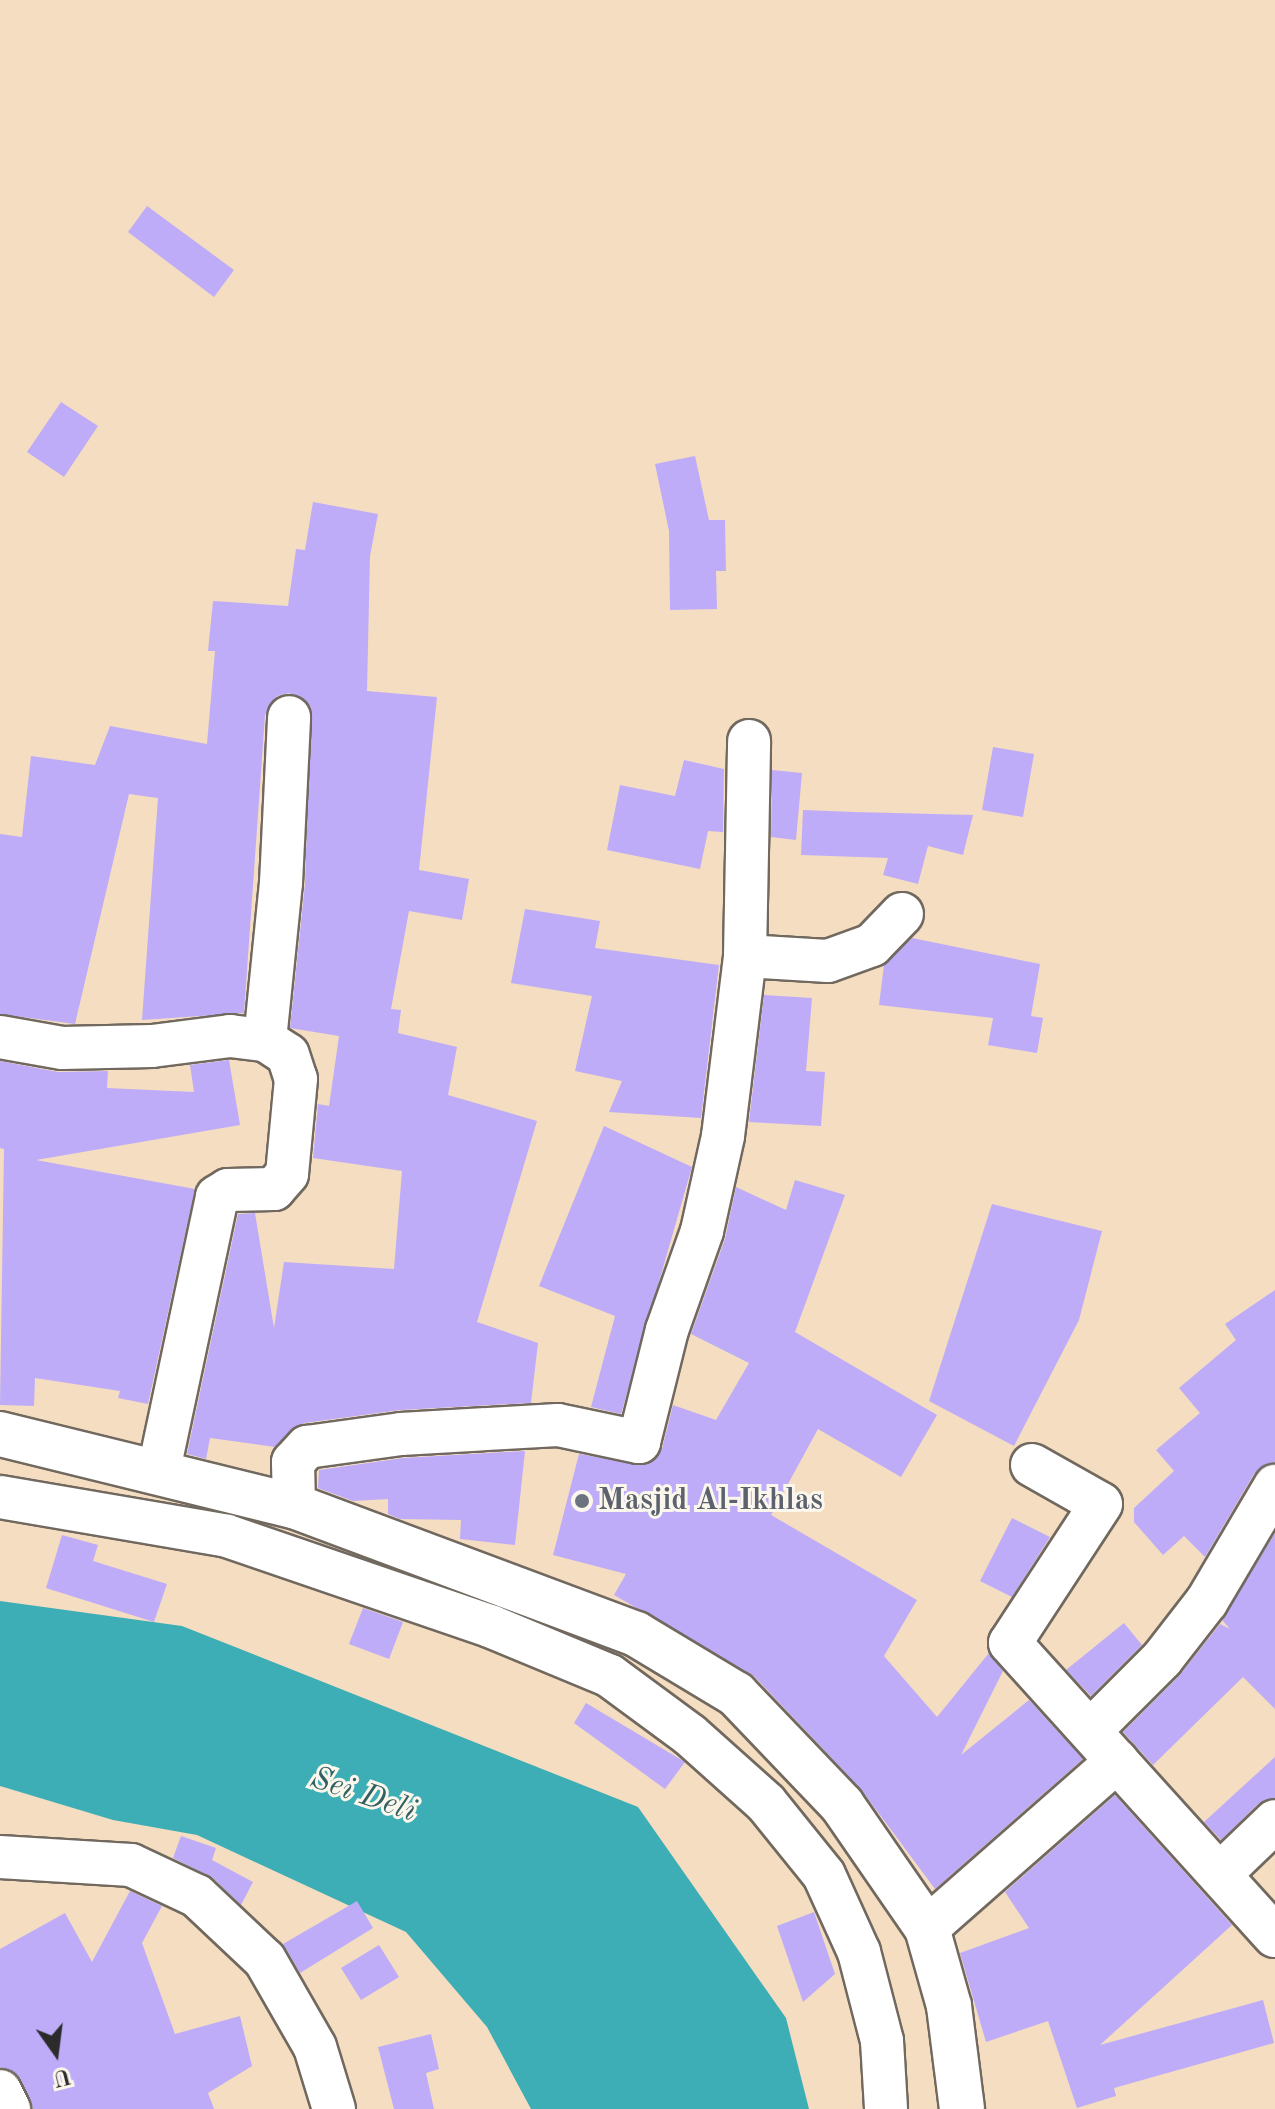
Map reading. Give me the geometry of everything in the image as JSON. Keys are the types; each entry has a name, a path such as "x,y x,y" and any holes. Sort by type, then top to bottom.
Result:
{"street":[{"path":"265,1040 281,883 289,717"},
{"path":"294,1506 293,1462 307,1447 401,1434 558,1425 639,1442 667,1330 702,1231 723,1136 745,956 749,741"},
{"path":"745,956 828,961 872,945 902,914"},
{"path":"0,1037 62,1048 152,1046 230,1036 265,1040 288,1055 296,1079 287,1174 274,1189 228,1190 217,1197 159,1470"},
{"path":"0,1434 159,1470 294,1506 636,1634 736,1694 842,1805 927,1928 949,2006 962,2109"},
{"path":"1032,1465 1101,1504 1010,1643 1275,1936"},
{"path":"927,1928 1105,1745 1162,1659 1207,1601 1275,1486"},
{"path":"0,1497 227,1536 490,1626 610,1676 690,1735 766,1803 824,1875 859,1952 882,2041 886,2109"},
{"path":"1220,1874 1275,1821"},
{"path":"0,1857 131,1865 197,1896 265,1960 315,2047 334,2109"},
{"path":"0,2091 9,2109"}],"water":[{"name":"Sei Deli","path":"0,1601 182,1626 638,1807 786,2018 809,2109 531,2109 487,2027 406,1932 197,1835 113,1820 0,1786"}],"building":[{"path":"147,206 234,270 214,297 128,232"},
{"path":"61,402 98,426 64,477 27,452"},
{"path":"695,456 709,520 725,520 726,571 716,571 717,609 670,610 669,531 655,464"},
{"path":"313,502 378,514 370,556 367,691 437,697 419,870 469,879 462,920 409,911 391,1009 401,1010 398,1033 457,1047 448,1095 537,1121 477,1322 538,1343 531,1403 400,1410 304,1423 275,1447 210,1438 206,1459 187,1454 238,1214 255,1213 274,1328 284,1262 394,1269 402,1171 313,1158 318,1104 329,1106 339,1036 290,1028 305,884 311,707 289,693 277,696 265,715 244,1013 142,1020 158,798 129,794 75,1024 0,1014 0,834 22,837 31,756 95,765 110,726 207,744 215,651 208,651 213,601 288,606 296,549 305,550"},
{"path":"993,747 1034,754 1023,817 982,810"},
{"path":"684,760 724,769 723,832 708,831 700,869 607,850 620,785 675,796"},
{"path":"772,770 802,773 796,840 771,837"},
{"path":"803,810 973,815 963,855 928,846 918,884 883,875 888,858 801,855"},
{"path":"525,909 600,921 595,948 719,965 701,1118 609,1112 622,1081 575,1071 592,996 511,983"},
{"path":"912,938 1040,964 1031,1016 1043,1018 1037,1053 988,1045 993,1018 879,1005 884,965"},
{"path":"764,995 812,998 806,1071 825,1072 821,1126 749,1122"},
{"path":"229,1060 240,1125 36,1160 195,1189 148,1404 118,1398 120,1391 35,1378 34,1406 0,1405 4,1149 0,1148 0,1061 58,1072 108,1071 107,1088 194,1092 190,1065"},
{"path":"604,1126 692,1167 621,1414 591,1407 615,1316 539,1286"},
{"path":"795,1180 845,1195 795,1332 937,1415 901,1477 818,1429 771,1515 917,1600 884,1656 937,1717 989,1653 1003,1671 961,1755 1029,1700 1083,1759 935,1889 860,1788 754,1676 614,1595 626,1574 553,1555 579,1454 645,1465 662,1449 673,1405 716,1420 749,1363 691,1334 725,1239 736,1187 786,1210"},
{"path":"992,1204 1102,1231 1079,1320 1014,1446 929,1401"},
{"path":"1275,1290 1275,1462 1254,1474 1205,1557 1184,1536 1163,1555 1134,1522 1134,1508 1174,1471 1156,1450 1200,1413 1179,1388 1236,1340 1225,1324"},
{"path":"525,1451 515,1545 460,1539 461,1520 400,1519 388,1514 388,1499 353,1501 318,1488 319,1470 403,1458"},
{"path":"1012,1518 1050,1537 1012,1597 980,1581"},
{"path":"1275,1533 1275,1709 1243,1677 1153,1765 1123,1732 1179,1676 1220,1624 1230,1629 1222,1620"},
{"path":"62,1535 98,1545 93,1561 167,1584 154,1622 46,1588"},
{"path":"363,1608 403,1622 389,1659 349,1644"},
{"path":"1124,1623 1142,1645 1091,1696 1066,1670"},
{"path":"586,1703 685,1762 665,1789 574,1723"},
{"path":"1275,1757 1275,1798 1258,1804 1221,1840 1204,1822"},
{"path":"1115,1795 1232,1925 1100,2045 1263,2000 1274,2043 1114,2088 1116,2096 1077,2108 1048,2021 986,2042 960,1953 1029,1928 1005,1892"},
{"path":"181,1836 216,1848 212,1860 253,1882 241,1905 213,1878 173,1858"},
{"path":"130,1891 162,1906 142,1943 175,2034 240,2016 252,2066 208,2093 214,2109 33,2109 21,2080 0,2067 0,1949 65,1913 92,1962"},
{"path":"357,1901 373,1928 300,1973 283,1944"},
{"path":"814,1912 835,1974 803,2002 777,1926"},
{"path":"379,1945 399,1977 361,2000 341,1968"},
{"path":"431,2034 439,2069 426,2073 434,2109 394,2109 378,2047"}],"place":[{"name":"Masjid Al-Ikhlas","path":"582,1501"}]}
